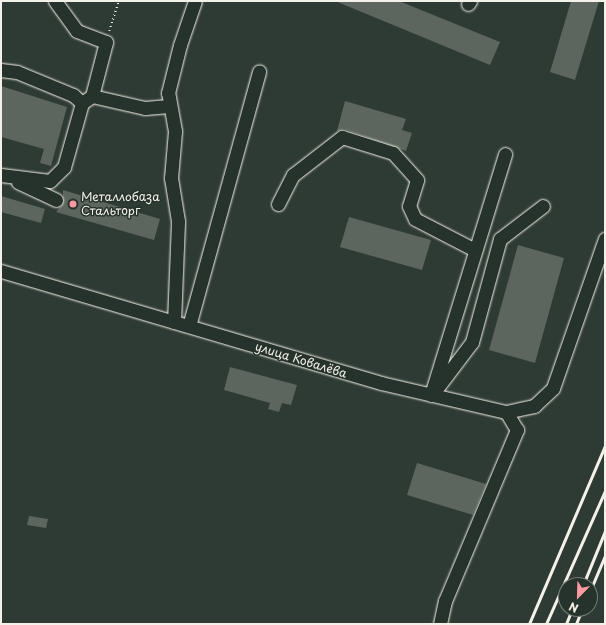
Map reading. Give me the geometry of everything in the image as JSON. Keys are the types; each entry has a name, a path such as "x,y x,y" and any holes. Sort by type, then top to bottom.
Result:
{"street":[{"path":"6,177 50,181 64,167 106,42 77,31 55,1"},
{"path":"174,322 178,221 171,178 175,131 169,106 168,93 180,45 195,1"},
{"path":"1,70 17,72 87,100 145,108 169,106"},
{"path":"188,326 259,71"},
{"path":"278,204 293,175 342,137 393,153 417,180 409,206 416,219 475,250"},
{"path":"431,395 505,154"},
{"path":"6,177 56,200"},
{"path":"431,395 472,342 500,239 543,206"},
{"name":"улица Ковалёва","path":"1,271 380,383 506,412 534,406 553,388 605,239"},
{"path":"440,624 445,601 517,430 506,412"}],"path":[{"path":"106,42 119,1"}],"building":[{"path":"335,1 399,1 500,42 490,65"},
{"path":"571,1 599,1 575,80 550,72"},
{"path":"1,86 67,107 51,166 40,163 44,149 1,137"},
{"path":"345,101 406,119 402,130 412,133 406,151 344,129 337,131"},
{"path":"63,190 160,219 154,240 56,212 63,203"},
{"path":"1,196 45,209 41,223 1,212"},
{"path":"349,217 431,240 422,270 340,247"},
{"path":"518,245 564,258 535,363 489,350"},
{"path":"230,367 297,385 291,405 282,403 279,412 268,409 270,403 224,390"},
{"path":"417,463 486,484 473,515 407,495"},
{"path":"29,516 48,519 46,528 27,525"}],"railway":[{"path":"529,624 605,446"},
{"path":"546,624 605,491"},
{"path":"586,577 605,531"},
{"path":"596,577 605,555"},
{"path":"566,624 569,617"},
{"path":"576,624 579,617"}],"place":[{"name":"Металлобаза Стальторг","path":"73,204"}]}
